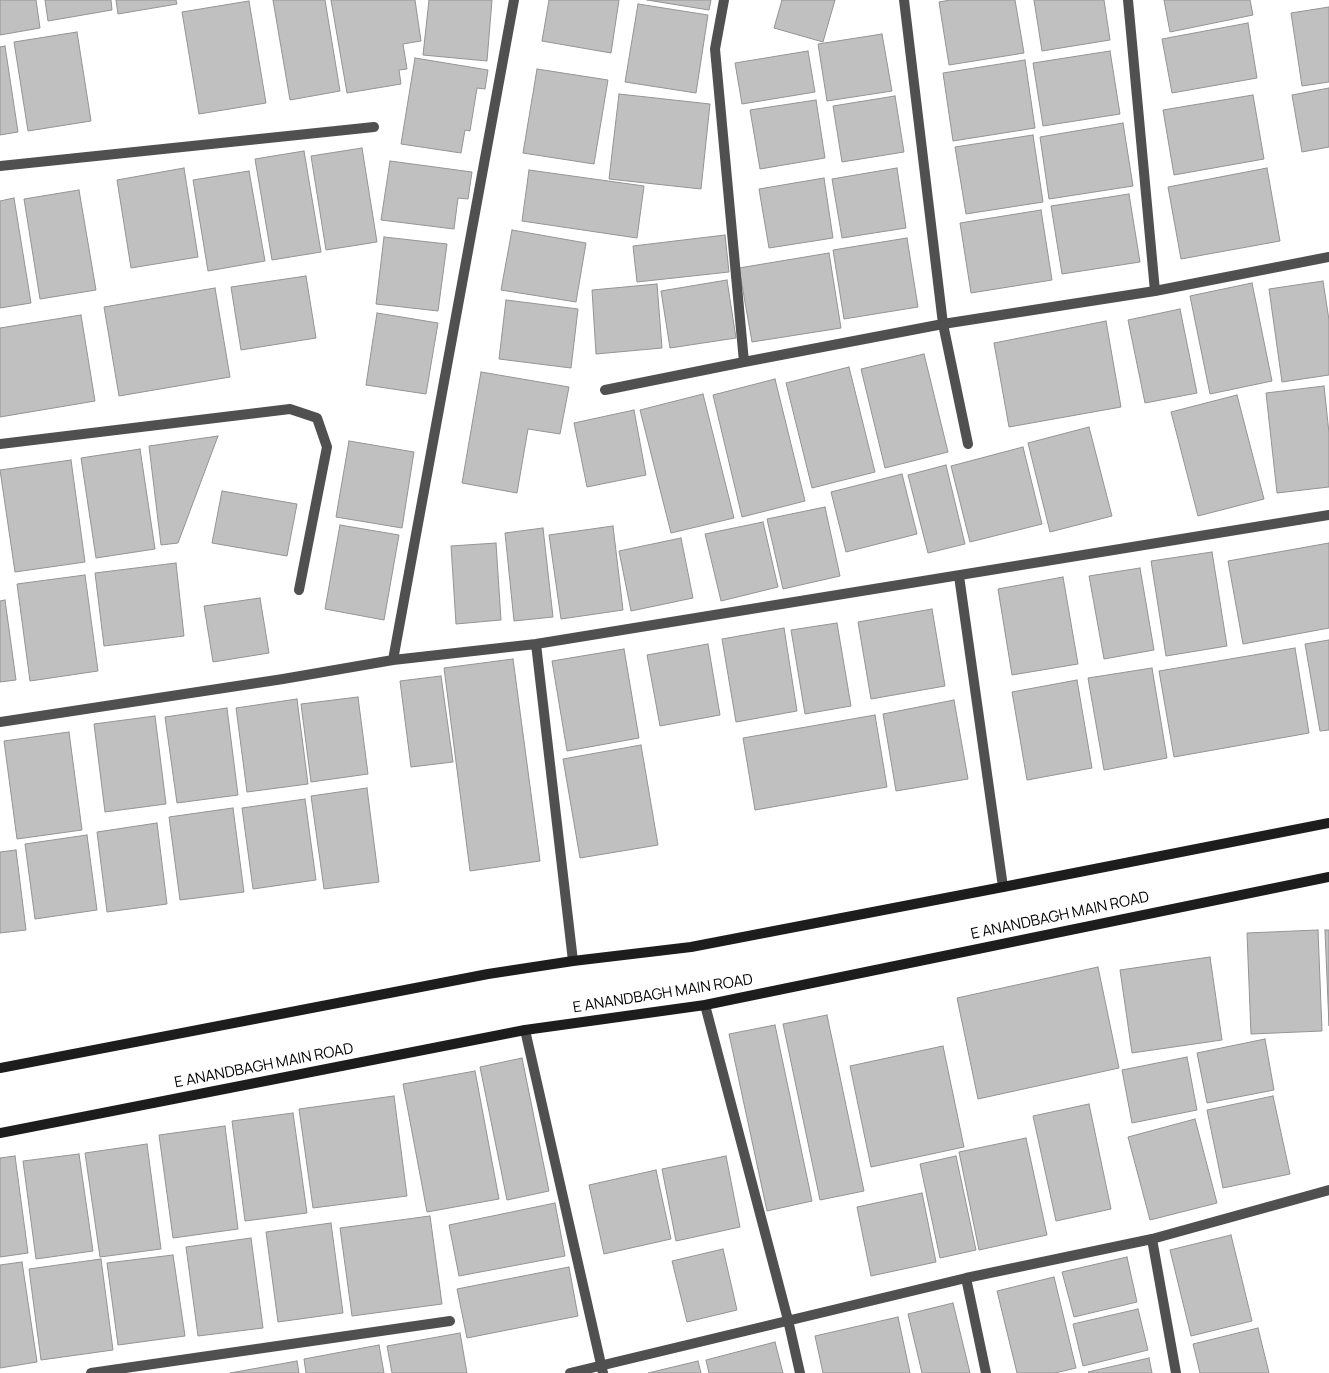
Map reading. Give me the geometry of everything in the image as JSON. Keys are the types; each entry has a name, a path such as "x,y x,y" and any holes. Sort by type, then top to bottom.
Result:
{"street":[{"path":"393,660 514,0"},
{"path":"724,0 715,48 744,362"},
{"path":"904,0 943,324 968,444"},
{"path":"1128,0 1155,291"},
{"path":"0,166 374,127"},
{"path":"605,390 943,324 1155,291 1329,257"},
{"path":"0,444 290,409 318,418 327,446 299,590"},
{"path":"0,722 393,660 536,644 1329,515"},
{"path":"959,576 1004,887"},
{"path":"536,644 572,961"},
{"path":"0,1068 488,974 572,961 691,947 1329,823"},
{"name":"E ANANDBAGH MAIN ROAD","path":"0,1133 525,1030 705,1005 1305,880 1329,877"},
{"path":"705,1005 788,1320 800,1373"},
{"path":"525,1030 602,1369"},
{"path":"570,1373 602,1369 788,1320 966,1278 1152,1239 1329,1190"},
{"path":"1152,1239 1176,1373"},
{"path":"966,1278 986,1373"},
{"path":"91,1373 450,1322"}],"building":[{"path":"0,0 36,0 40,28 0,35"},
{"path":"45,0 111,0 112,10 48,21"},
{"path":"116,0 176,0 177,4 118,14"},
{"path":"273,0 325,0 340,91 290,100"},
{"path":"331,0 415,0 421,41 403,44 407,69 399,70 401,84 347,93"},
{"path":"429,0 492,0 487,61 423,55"},
{"path":"549,0 619,0 611,53 542,41"},
{"path":"647,0 711,0 709,10"},
{"path":"782,0 835,0 823,42 774,28"},
{"path":"950,0 1015,0 1024,53 949,65 939,2"},
{"path":"1034,0 1104,0 1110,40 1042,51"},
{"path":"1164,0 1250,0 1253,15 1170,32"},
{"path":"249,1 266,103 199,114 182,12"},
{"path":"638,4 708,15 696,93 625,82"},
{"path":"1329,7 1329,82 1302,86 1291,13"},
{"path":"1248,23 1257,78 1172,93 1162,39"},
{"path":"77,32 91,121 28,131 14,42"},
{"path":"882,34 892,91 827,101 818,44"},
{"path":"5,46 18,132 0,135 0,47"},
{"path":"808,51 815,92 742,104 735,63"},
{"path":"1110,51 1120,114 1043,126 1033,63"},
{"path":"415,58 488,70 485,89 477,88 470,131 465,130 461,153 401,144"},
{"path":"1025,60 1035,128 953,141 943,73"},
{"path":"537,69 608,80 594,164 523,153"},
{"path":"1329,88 1329,147 1302,152 1292,95"},
{"path":"619,94 710,104 701,189 609,179"},
{"path":"1253,95 1264,159 1174,175 1163,110"},
{"path":"895,96 904,152 842,162 833,106"},
{"path":"816,100 825,158 760,169 750,110"},
{"path":"1123,123 1133,186 1049,199 1040,137"},
{"path":"1033,135 1043,202 966,214 955,147"},
{"path":"362,148 377,242 326,250 311,156"},
{"path":"304,151 321,252 272,260 255,159"},
{"path":"390,161 472,172 468,199 458,198 454,229 381,220"},
{"path":"184,168 198,257 131,268 117,180"},
{"path":"897,168 906,228 842,238 832,179"},
{"path":"1267,168 1280,241 1181,259 1168,187"},
{"path":"529,170 644,186 637,238 522,221"},
{"path":"249,171 265,261 208,271 193,180"},
{"path":"824,178 833,238 769,248 759,189"},
{"path":"79,190 96,290 40,299 24,199"},
{"path":"1129,194 1140,262 1062,274 1051,206"},
{"path":"14,198 31,303 0,308 0,201"},
{"path":"1041,210 1052,280 971,293 960,223"},
{"path":"512,230 586,243 576,302 501,290"},
{"path":"725,235 729,272 637,282 633,246"},
{"path":"384,237 447,244 438,311 376,304"},
{"path":"907,238 918,307 844,319 833,250"},
{"path":"829,253 841,328 752,342 739,268"},
{"path":"306,276 316,338 241,350 231,287"},
{"path":"727,280 736,338 670,348 661,291"},
{"path":"1323,281 1329,320 1329,375 1282,382 1269,289"},
{"path":"1252,283 1272,381 1210,394 1190,296"},
{"path":"657,284 662,348 596,354 592,290"},
{"path":"215,288 230,377 119,396 104,307"},
{"path":"506,300 578,309 571,368 499,359"},
{"path":"1180,309 1197,393 1145,403 1128,320"},
{"path":"377,313 438,323 426,394 366,385"},
{"path":"81,315 95,401 0,417 0,328"},
{"path":"1106,321 1121,407 1009,427 994,343"},
{"path":"924,354 948,452 885,468 861,369"},
{"path":"849,367 875,472 812,488 786,383"},
{"path":"481,372 569,387 560,434 528,429 517,493 462,483"},
{"path":"775,379 805,501 742,517 713,395"},
{"path":"1324,386 1329,433 1329,487 1277,493 1266,393"},
{"path":"703,394 734,518 671,533 640,410"},
{"path":"1237,395 1264,499 1198,516 1171,412"},
{"path":"634,410 646,475 587,487 574,423"},
{"path":"1089,427 1112,516 1050,532 1028,443"},
{"path":"218,436 178,543 161,545 149,446"},
{"path":"349,441 414,452 402,528 336,517"},
{"path":"1023,447 1042,524 970,542 951,466"},
{"path":"140,449 155,549 96,558 81,458"},
{"path":"71,460 85,562 15,572 0,470"},
{"path":"946,465 965,544 928,553 908,475"},
{"path":"902,474 917,534 846,552 831,492"},
{"path":"222,491 297,504 287,556 212,543"},
{"path":"825,507 840,576 783,589 767,519"},
{"path":"763,522 778,587 721,601 705,534"},
{"path":"340,525 399,535 384,620 325,609"},
{"path":"613,526 623,610 561,619 549,535"},
{"path":"543,528 553,617 514,621 505,533"},
{"path":"681,538 693,598 631,611 619,551"},
{"path":"496,543 501,620 456,624 451,546"},
{"path":"1329,543 1329,628 1243,644 1228,561"},
{"path":"1212,552 1227,646 1166,656 1151,561"},
{"path":"176,563 184,636 104,646 95,573"},
{"path":"1140,568 1154,650 1104,659 1089,576"},
{"path":"85,575 98,671 30,681 17,584"},
{"path":"1063,577 1078,664 1012,675 998,589"},
{"path":"260,598 269,653 213,662 204,606"},
{"path":"5,600 16,680 0,682 0,601"},
{"path":"932,609 945,686 871,699 858,622"},
{"path":"837,623 851,706 805,714 791,630"},
{"path":"784,628 797,711 736,722 722,639"},
{"path":"1329,640 1329,730 1320,731 1305,644"},
{"path":"708,644 720,715 660,726 647,655"},
{"path":"1295,648 1309,733 1174,757 1159,671"},
{"path":"624,649 639,738 567,751 552,661"},
{"path":"513,659 540,861 470,871 444,668"},
{"path":"1152,668 1167,758 1104,770 1088,678"},
{"path":"441,676 453,762 411,767 400,681"},
{"path":"1077,680 1092,768 1027,780 1012,692"},
{"path":"358,697 368,774 311,782 301,704"},
{"path":"297,699 308,784 247,792 236,708"},
{"path":"954,700 968,779 896,791 883,714"},
{"path":"227,708 238,795 177,803 165,717"},
{"path":"875,715 887,787 755,810 743,738"},
{"path":"155,716 166,804 105,812 94,724"},
{"path":"69,732 82,830 17,839 4,741"},
{"path":"641,745 658,845 580,858 563,759"},
{"path":"367,788 379,882 324,889 311,796"},
{"path":"305,799 316,880 253,889 242,808"},
{"path":"233,808 244,892 180,900 169,817"},
{"path":"157,823 167,904 107,912 97,832"},
{"path":"87,835 97,910 35,919 25,844"},
{"path":"16,850 26,930 0,933 0,852"},
{"path":"1318,930 1322,1031 1251,1034 1247,933"},
{"path":"1325,930 1329,930 1329,1026"},
{"path":"1210,957 1222,1040 1132,1053 1120,970"},
{"path":"1098,967 1119,1068 978,1099 957,998"},
{"path":"827,1015 864,1191 820,1200 783,1024"},
{"path":"775,1025 812,1201 767,1211 729,1034"},
{"path":"1265,1039 1274,1090 1207,1103 1197,1053"},
{"path":"943,1046 964,1147 871,1167 850,1066"},
{"path":"1187,1057 1197,1110 1132,1123 1122,1070"},
{"path":"522,1058 549,1191 507,1200 480,1067"},
{"path":"475,1071 499,1199 427,1212 403,1084"},
{"path":"394,1096 407,1196 313,1208 299,1109"},
{"path":"1273,1096 1290,1174 1223,1188 1207,1110"},
{"path":"1089,1104 1111,1209 1056,1221 1033,1116"},
{"path":"293,1113 307,1213 245,1221 232,1121"},
{"path":"1195,1119 1217,1203 1150,1220 1128,1137"},
{"path":"225,1126 238,1229 173,1238 159,1135"},
{"path":"1026,1138 1047,1235 979,1250 959,1152"},
{"path":"147,1144 161,1249 100,1257 85,1153"},
{"path":"79,1154 93,1251 36,1259 23,1161"},
{"path":"15,1156 28,1253 0,1257 0,1158"},
{"path":"726,1156 740,1227 676,1241 662,1169"},
{"path":"956,1156 976,1250 940,1258 920,1164"},
{"path":"656,1170 671,1239 604,1254 589,1185"},
{"path":"922,1193 936,1262 871,1276 857,1207"},
{"path":"555,1203 565,1256 459,1276 449,1225"},
{"path":"430,1216 442,1304 352,1316 340,1228"},
{"path":"331,1223 343,1313 278,1322 266,1232"},
{"path":"1231,1235 1252,1321 1191,1336 1170,1250"},
{"path":"251,1238 263,1328 198,1336 186,1247"},
{"path":"723,1249 737,1310 687,1322 672,1261"},
{"path":"173,1255 185,1336 118,1345 107,1263"},
{"path":"1127,1257 1137,1302 1074,1317 1062,1272"},
{"path":"101,1259 113,1350 41,1360 29,1269"},
{"path":"22,1262 37,1362 0,1368 0,1265"},
{"path":"569,1267 578,1316 467,1338 457,1289"},
{"path":"1054,1277 1076,1368 1055,1373 1017,1373 997,1291"},
{"path":"953,1303 970,1373 922,1373 908,1314"},
{"path":"1138,1309 1148,1350 1083,1366 1073,1324"},
{"path":"898,1317 910,1373 823,1373 815,1336"},
{"path":"1258,1328 1269,1373 1200,1373 1193,1344"},
{"path":"460,1333 467,1373 392,1373 387,1346"},
{"path":"775,1342 783,1373 709,1373 706,1360"},
{"path":"379,1345 384,1373 306,1373 304,1359"},
{"path":"1149,1358 1152,1373 1088,1372"},
{"path":"297,1361 299,1373 230,1373"},
{"path":"698,1361 701,1373 648,1373"}]}
